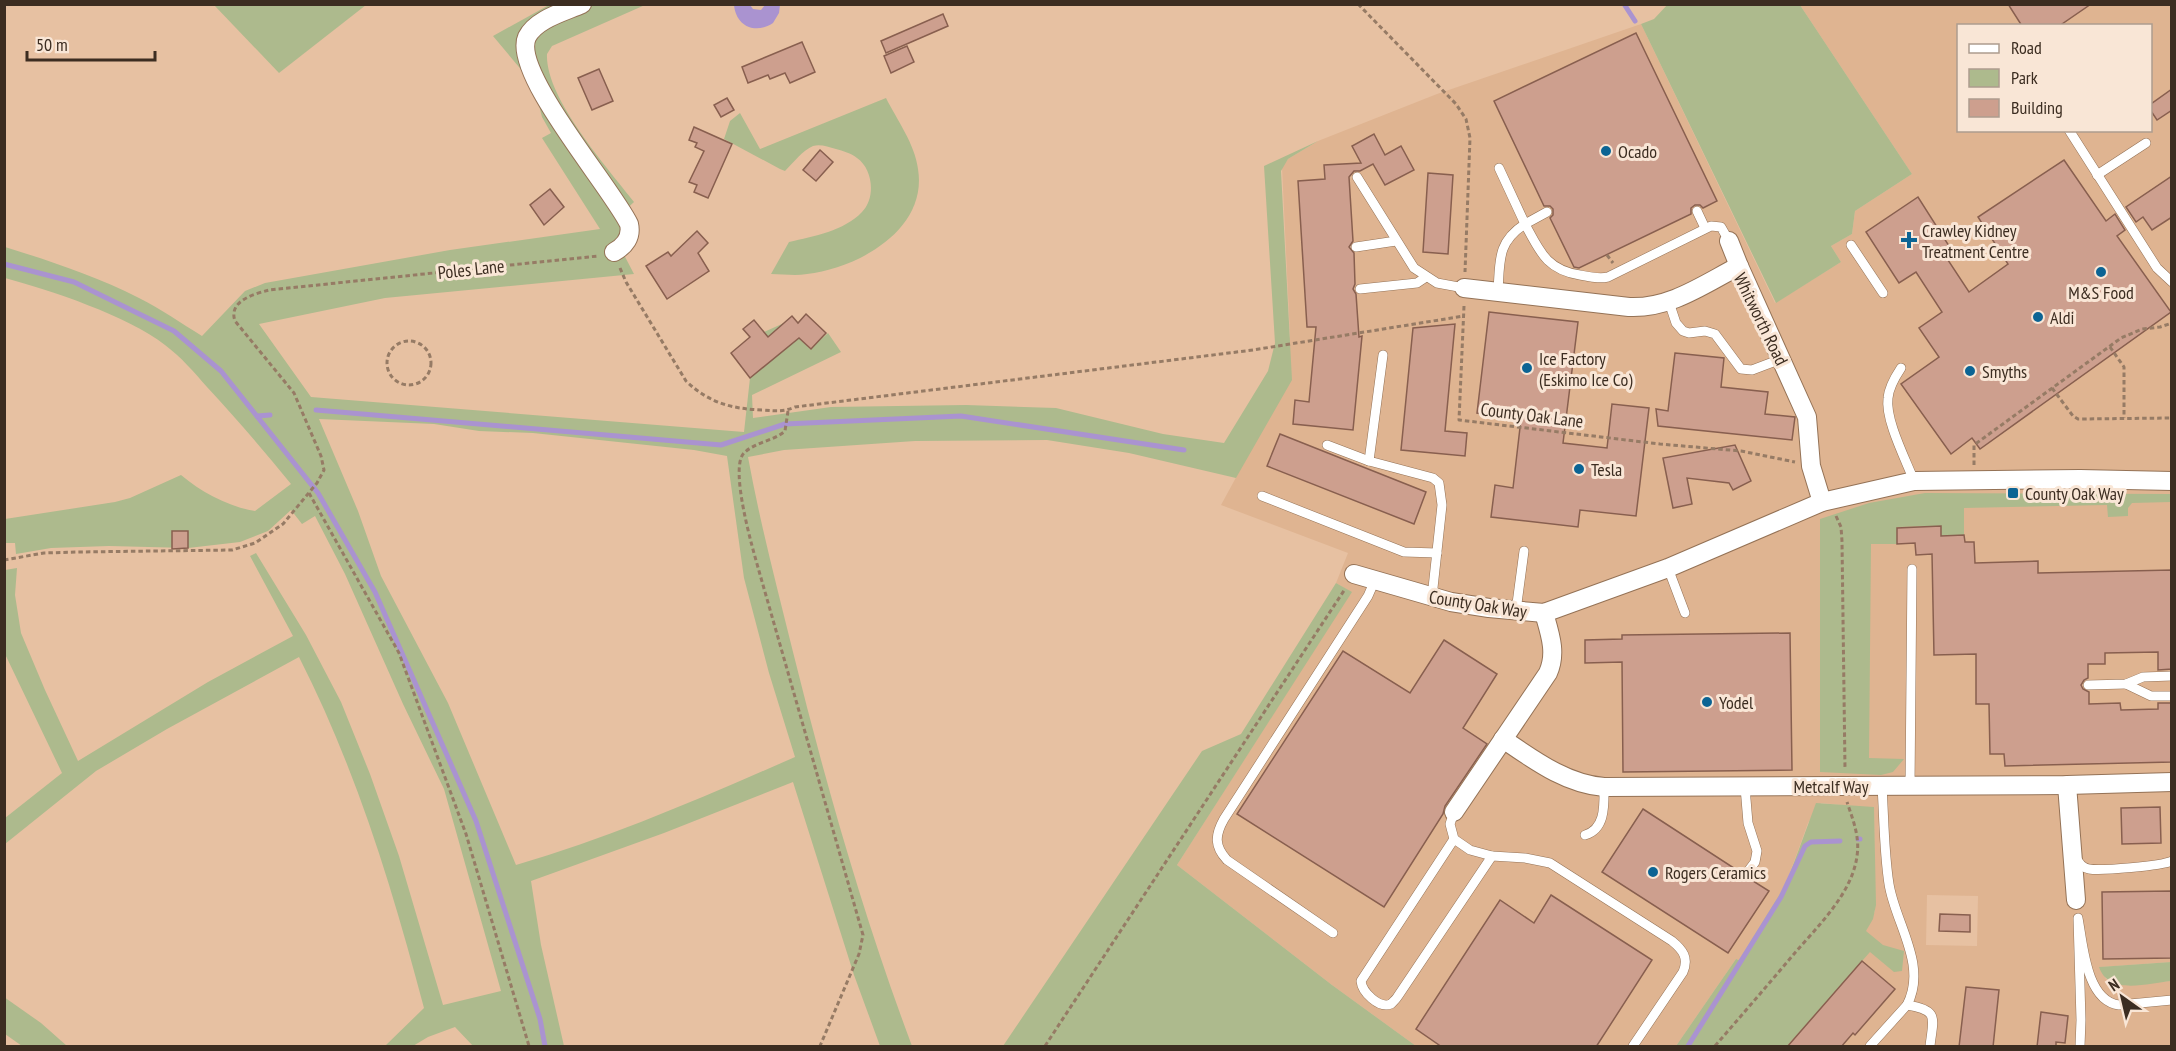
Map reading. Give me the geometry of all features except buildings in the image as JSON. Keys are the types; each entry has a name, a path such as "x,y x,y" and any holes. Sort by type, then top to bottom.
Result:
{"street":[{"path":"582,4 550,18 533,29 525,43 526,52 532,71 549,103 629,224 628,238 614,252"},
{"path":"1729,241 1739,266"},
{"name":"Whitworth Road","path":"1464,288 1651,307 1669,302 1739,266 1807,417 1811,465 1822,502"},
{"name":"County Oak Way","path":"1354,574 1465,605 1544,613 1668,568 1822,502 1914,481 2080,479 2172,482"},
{"path":"1454,812 1551,667 1552,645 1544,613"},
{"name":"Metcalf Way","path":"1503,739 1565,776 1585,785 1604,787 2067,786 2172,782"},
{"path":"2067,786 2077,909"}],"lane":[{"path":"2070,132 2157,268 2172,282"},
{"path":"2097,175 2146,143"},
{"path":"1499,168 1542,254 1555,268 1570,274 1600,278 1619,272 1711,226 1721,226 1729,241"},
{"path":"1357,177 1410,264 1437,283 1464,288"},
{"path":"1697,211 1705,228"},
{"path":"1498,291 1502,248 1511,234 1547,212"},
{"path":"1356,247 1396,241"},
{"path":"1851,245 1883,293"},
{"path":"1360,289 1417,283 1426,277"},
{"path":"1669,302 1676,323 1683,331 1715,334 1741,369 1752,370 1781,359"},
{"path":"1369,461 1383,355"},
{"path":"1901,368 1893,381 1887,400 1893,430 1914,481"},
{"path":"1327,445 1369,461 1438,481 1442,499 1432,597"},
{"path":"1262,496 1399,551 1437,553"},
{"path":"1516,611 1524,551"},
{"path":"1668,568 1685,613"},
{"path":"1910,786 1912,569"},
{"path":"1333,933 1227,860 1220,851 1216,837 1224,819 1368,596 1375,580"},
{"path":"2088,685 2126,684 2143,677 2172,676"},
{"path":"2126,684 2151,696 2172,696"},
{"path":"1870,1047 1907,1005 1912,991 1910,947 1890,887 1882,786"},
{"path":"1585,834 1593,832 1600,821 1604,808 1604,787"},
{"path":"1745,787 1746,813 1757,851 1755,862 1746,873"},
{"path":"1454,812 1450,824 1454,839 1470,850 1492,856 1534,859 1556,866 1672,941 1682,951 1686,960 1683,972 1633,1047"},
{"path":"1454,839 1361,981 1363,990 1383,1004 1391,1004 1398,996 1492,856"},
{"path":"2070,840 2079,862 2089,869 2160,864 2172,861"},
{"path":"2077,909 2092,982 2104,999 2111,1004 2119,1005 2172,1000"},
{"path":"2077,909 2080,1047"},
{"path":"1907,1005 1925,1009 1931,1013 1933,1020 1930,1047"}],"path":[{"name":"County Oak Lane","path":"1358,4 1456,104 1466,119 1470,138 1459,420 1660,444 1741,451 1811,465"},
{"path":"614,252 626,282 678,370 693,388 717,403 743,410 788,411 795,407 1253,350 1464,316"},
{"name":"Poles Lane","path":"309,494 324,470 321,456 294,393 235,321 234,313 240,303 255,294 269,290 614,252"},
{"path":"1975,482 1974,445 2134,331 2172,323"},
{"path":"401,342 417,342 423,346 431,359 429,373 420,383 413,386 399,384 387,367 390,352 401,342"},
{"path":"2110,346 2124,367 2124,419"},
{"path":"2052,388 2075,418 2172,418"},
{"path":"788,411 785,431 746,451 742,455 740,472 742,502 759,571 797,711 863,935 859,954 820,1047"},
{"path":"4,560 44,553 232,550 255,543 276,530 309,494 399,653 466,834 530,1047"},
{"path":"1045,1047 1354,574"}],"shaded area":[{"path":"734,5 750,5 753,9 761,10 765,5 780,5 779,13 773,23 766,27 753,28 742,23"},
{"path":"1800,5 2171,5 2171,962 2100,967 2106,979 2118,985 2171,981 2171,1046 1763,1046 1867,929 1875,911 1874,808 1821,803 1808,823 1779,896 1739,960 1736,959 1676,1046 1416,1046 1332,985 1177,865 1351,592 1336,583 1348,553 1221,505 1251,450 1290,336 1282,167 1288,159 1318,141 1437,94 1641,24 1775,303 1841,262 1831,246 1852,234 1855,211 1912,174","holes":["1927,895 1978,896 1977,946 1926,945"]}],"green space":[{"path":"1668,4 1800,5 1912,174 1855,211 1852,234 1831,246 1841,262 1776,303 1641,24 1654,19"},
{"path":"214,5 366,5 279,73"},
{"path":"549,5 645,5 552,46 547,54 549,72 567,111 594,151 634,202 618,217 621,223 622,251 634,274 385,298 259,324 311,397 744,432 750,378 764,332 784,323 810,349 828,333 841,352 752,395 753,418 831,407 966,405 1056,408 1163,434 1224,443 1268,371 1275,343 1264,166 1318,141 1288,159 1281,171 1292,380 1236,478 1129,453 1047,440 915,441 784,450 748,457 775,579 832,801 894,998 912,1046 880,1046 854,975 793,782 664,833 531,881 541,945 564,1046 473,1046 455,1027 428,1037 413,1046 385,1046 424,1008 371,829 338,742 299,657 167,729 96,771 5,844 5,818 62,773 5,654 5,570 17,568 15,595 21,633 78,761 208,682 293,636 250,556 256,553 306,635 341,702 399,856 443,1005 501,991 444,789 345,574 315,516 302,524 291,510 268,531 240,542 188,548 109,546 51,548 16,554 15,543 5,543 5,519 115,502 130,498 181,475 216,498 255,511 291,484 229,411 171,350 149,334 110,314 44,289 5,278 5,247 123,290 202,336 245,291 265,283 450,250 600,229 542,138 551,133 542,117 534,85 493,36","holes":["319,419 434,424 479,431 533,433 694,450 727,456 744,578 769,673 795,757 622,829 516,865 448,703 381,576 358,511"]},
{"path":"886,98 909,141 918,169 918,191 912,210 901,227 885,242 847,264 807,274 771,274 789,242 838,228 862,212 871,192 869,176 867,169 855,156 819,145 806,150 785,171 724,139 730,121 740,113 760,149"},
{"path":"1925,493 2171,494 2171,502 2132,503 2128,508 2128,516 2108,517 2107,505 1964,508 1964,535 1941,536 1940,526 1897,527 1897,544 1871,544 1869,758 1904,759 1893,772 1881,775 1820,772 1820,519 1869,503"},
{"path":"1336,583 1352,592 1177,865 1332,985 1416,1046 1003,1046 1202,751 1241,734"},
{"path":"1816,803 1874,807 1876,905 1873,919 1866,931 1883,945 1904,951 1902,971 1894,972 1870,952 1787,1046 1676,1046 1736,959 1739,960 1786,884"},
{"path":"2171,962 2171,981 2130,986 2111,982 2099,967"},
{"path":"4,997 41,1023 67,1046 22,1046 5,1034"}],"waterway":[{"path":"1624,4 1635,21"},
{"path":"4,264 74,282 174,331 221,371 318,493 375,592 476,821 540,1019 545,1046"},
{"path":"316,410 721,445 785,424 961,416 1184,450"},
{"path":"257,416 270,415"},
{"path":"1688,1046 1781,897 1805,846 1811,842 1840,841"}],"place":[{"name":"Ocado","path":"1606,151"},
{"name":"Crawley Kidney Treatment Centre","path":"1909,240"},
{"name":"M&S Food","path":"2101,272"},
{"name":"Aldi","path":"2038,317"},
{"name":"Ice Factory (Eskimo Ice Co)","path":"1527,368"},
{"name":"Smyths","path":"1970,371"},
{"name":"Tesla","path":"1579,469"},
{"name":"County Oak Way","path":"2013,493"},
{"name":"Yodel","path":"1707,702"},
{"name":"Rogers Ceramics","path":"1653,872"}]}
